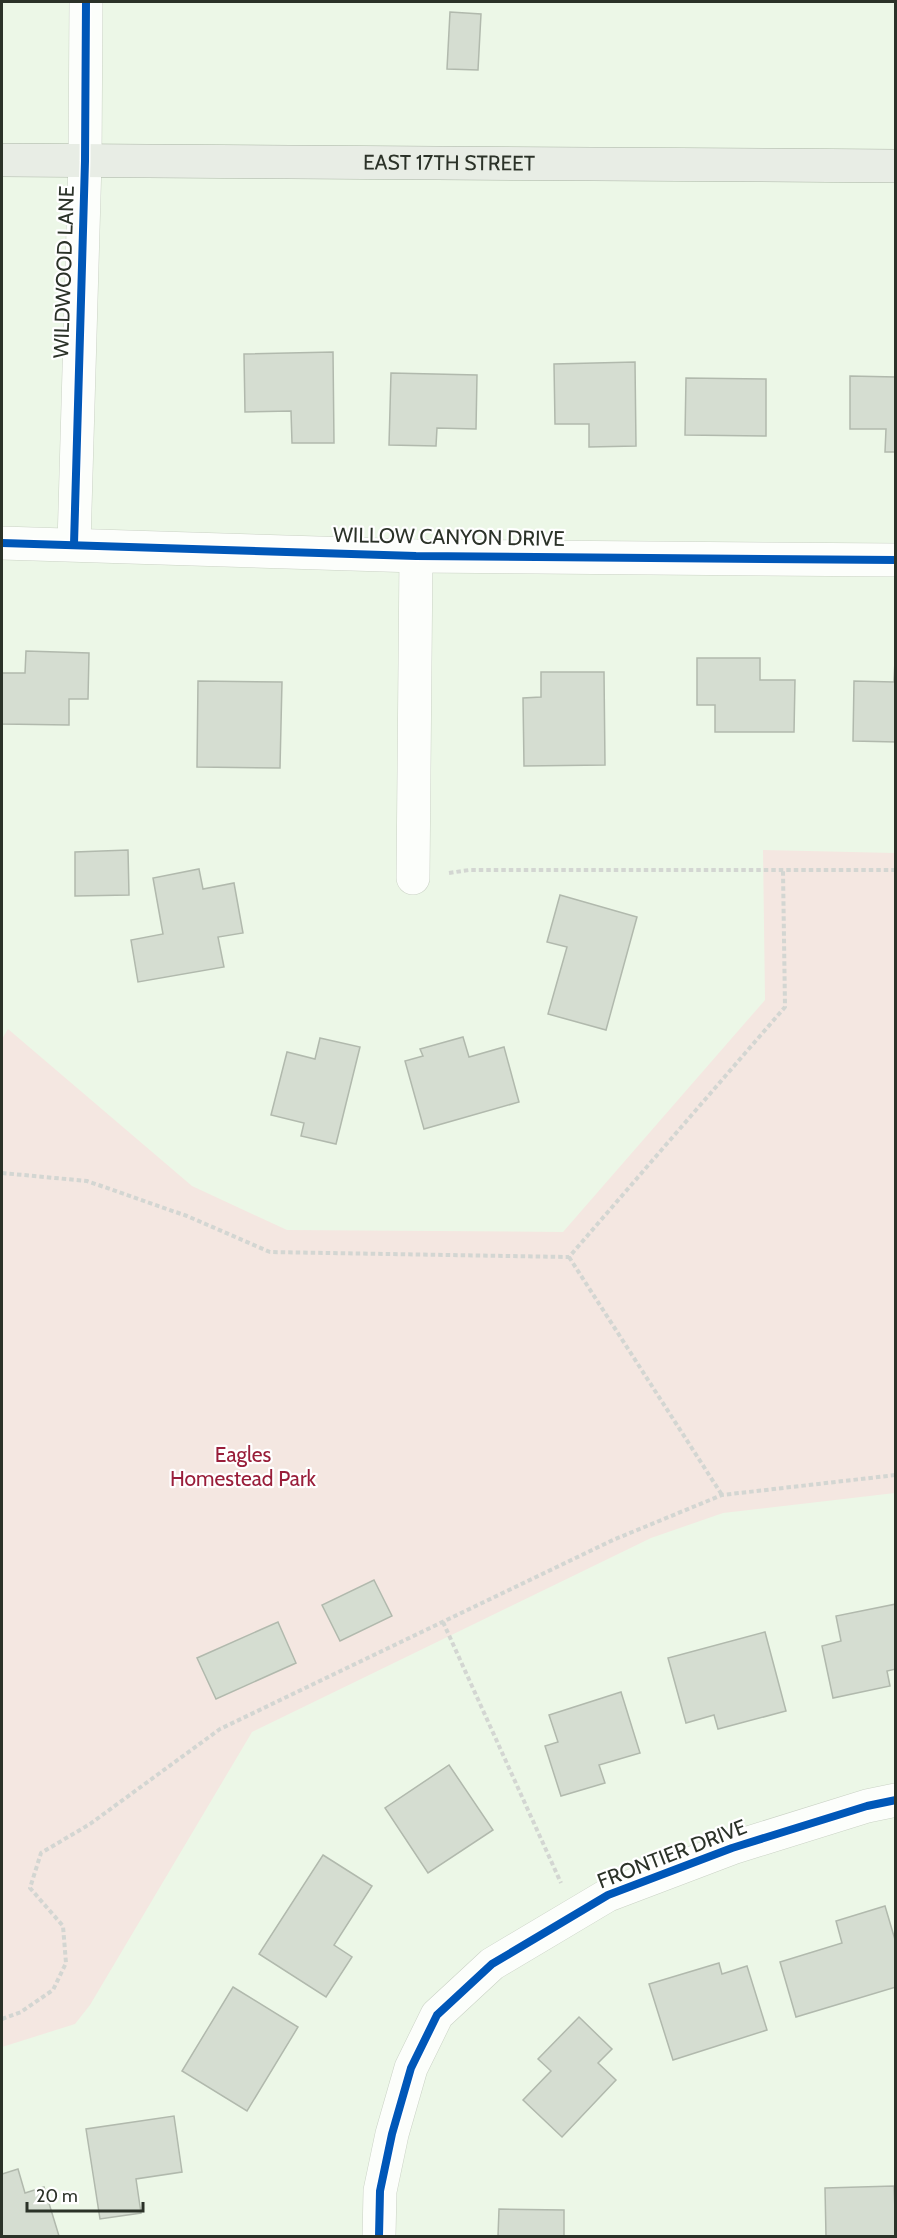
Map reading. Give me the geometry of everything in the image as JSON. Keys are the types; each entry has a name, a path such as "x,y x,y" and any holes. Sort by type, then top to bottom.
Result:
{"main road":[{"name":"EAST 17TH STREET","path":"2,160 896,166"}],"street":[{"name":"WILDWOOD LANE","path":"74,543 85,161 86,2"},
{"name":"WILLOW CANYON DRIVE","path":"2,543 74,543 416,556 896,560"},
{"path":"412,878 416,556"},
{"name":"FRONTIER DRIVE","path":"379,2236 380,2191 392,2134 411,2068 437,2015 492,1964 608,1895 732,1848 867,1806 896,1800"}],"path":[{"path":"412,878 469,870 896,870"},
{"path":"569,1257 785,1007 783,870"},
{"path":"2,1173 87,1181 187,1216 270,1252 569,1257"},
{"path":"569,1257 722,1495"},
{"path":"2,2019 21,2012 53,1990 66,1963 63,1926 30,1888 40,1853 90,1824 220,1729 613,1540 722,1495 896,1475"},
{"path":"443,1622 575,1914"}],"green space":[{"name":"Eagles Homestead Park","path":"763,850 895,853 895,1493 723,1513 651,1538 252,1732 90,2005 75,2024 2,2047 2,1039 8,1029 192,1186 287,1230 563,1232 765,1000"}],"building":[{"path":"450,12 481,14 478,70 447,69"},
{"path":"333,352 334,443 292,443 291,411 245,412 244,354"},
{"path":"635,362 636,446 589,447 589,424 555,424 554,364"},
{"path":"391,373 477,375 476,429 437,428 436,446 389,445"},
{"path":"850,376 896,377 896,452 885,452 886,429 850,429"},
{"path":"686,378 766,379 766,436 685,435"},
{"path":"26,651 89,653 88,699 69,699 69,725 2,724 2,673 25,673"},
{"path":"697,658 760,658 760,680 795,680 794,732 715,732 715,705 697,705"},
{"path":"895,660 896,742 853,741 854,681 894,682"},
{"path":"541,672 604,672 605,765 524,766 523,698 541,697"},
{"path":"198,681 282,682 280,768 197,767"},
{"path":"128,850 129,895 75,896 75,852"},
{"path":"199,869 203,889 234,883 243,933 218,937 224,967 138,982 131,940 163,934 153,878"},
{"path":"560,895 637,917 606,1030 548,1014 567,947 547,942"},
{"path":"463,1037 469,1057 504,1047 519,1102 424,1129 405,1061 423,1056 420,1049"},
{"path":"320,1038 360,1047 336,1144 301,1136 304,1123 271,1115 287,1052 315,1059"},
{"path":"374,1580 392,1616 340,1641 322,1605"},
{"path":"896,1604 896,1669 887,1671 890,1686 833,1698 822,1646 841,1641 836,1616"},
{"path":"278,1622 296,1663 216,1699 197,1658"},
{"path":"765,1632 786,1711 718,1729 714,1715 686,1723 668,1658"},
{"path":"621,1692 640,1753 599,1765 605,1783 561,1796 545,1746 558,1742 549,1715"},
{"path":"449,1765 493,1830 428,1873 385,1808"},
{"path":"323,1855 372,1886 334,1945 352,1957 326,1997 259,1954"},
{"path":"885,1906 896,1943 896,1987 796,2017 780,1962 842,1943 836,1921"},
{"path":"719,1963 722,1974 747,1966 767,2030 673,2060 649,1984"},
{"path":"233,1987 298,2027 247,2111 182,2071"},
{"path":"579,2017 612,2049 598,2063 616,2080 562,2137 523,2100 551,2071 538,2059"},
{"path":"174,2116 182,2172 136,2179 141,2213 100,2219 86,2129"},
{"path":"18,2169 25,2193 44,2187 59,2236 2,2236 2,2174"},
{"path":"894,2186 896,2236 826,2236 825,2188"},
{"path":"499,2209 564,2210 564,2236 498,2236"}],"cycle path":[{"path":"74,544 85,161 86,2"},
{"path":"2,543 416,556 896,560"},
{"path":"379,2236 380,2191 392,2134 411,2068 437,2015 492,1964 608,1895 732,1848 867,1806 896,1800"}]}
